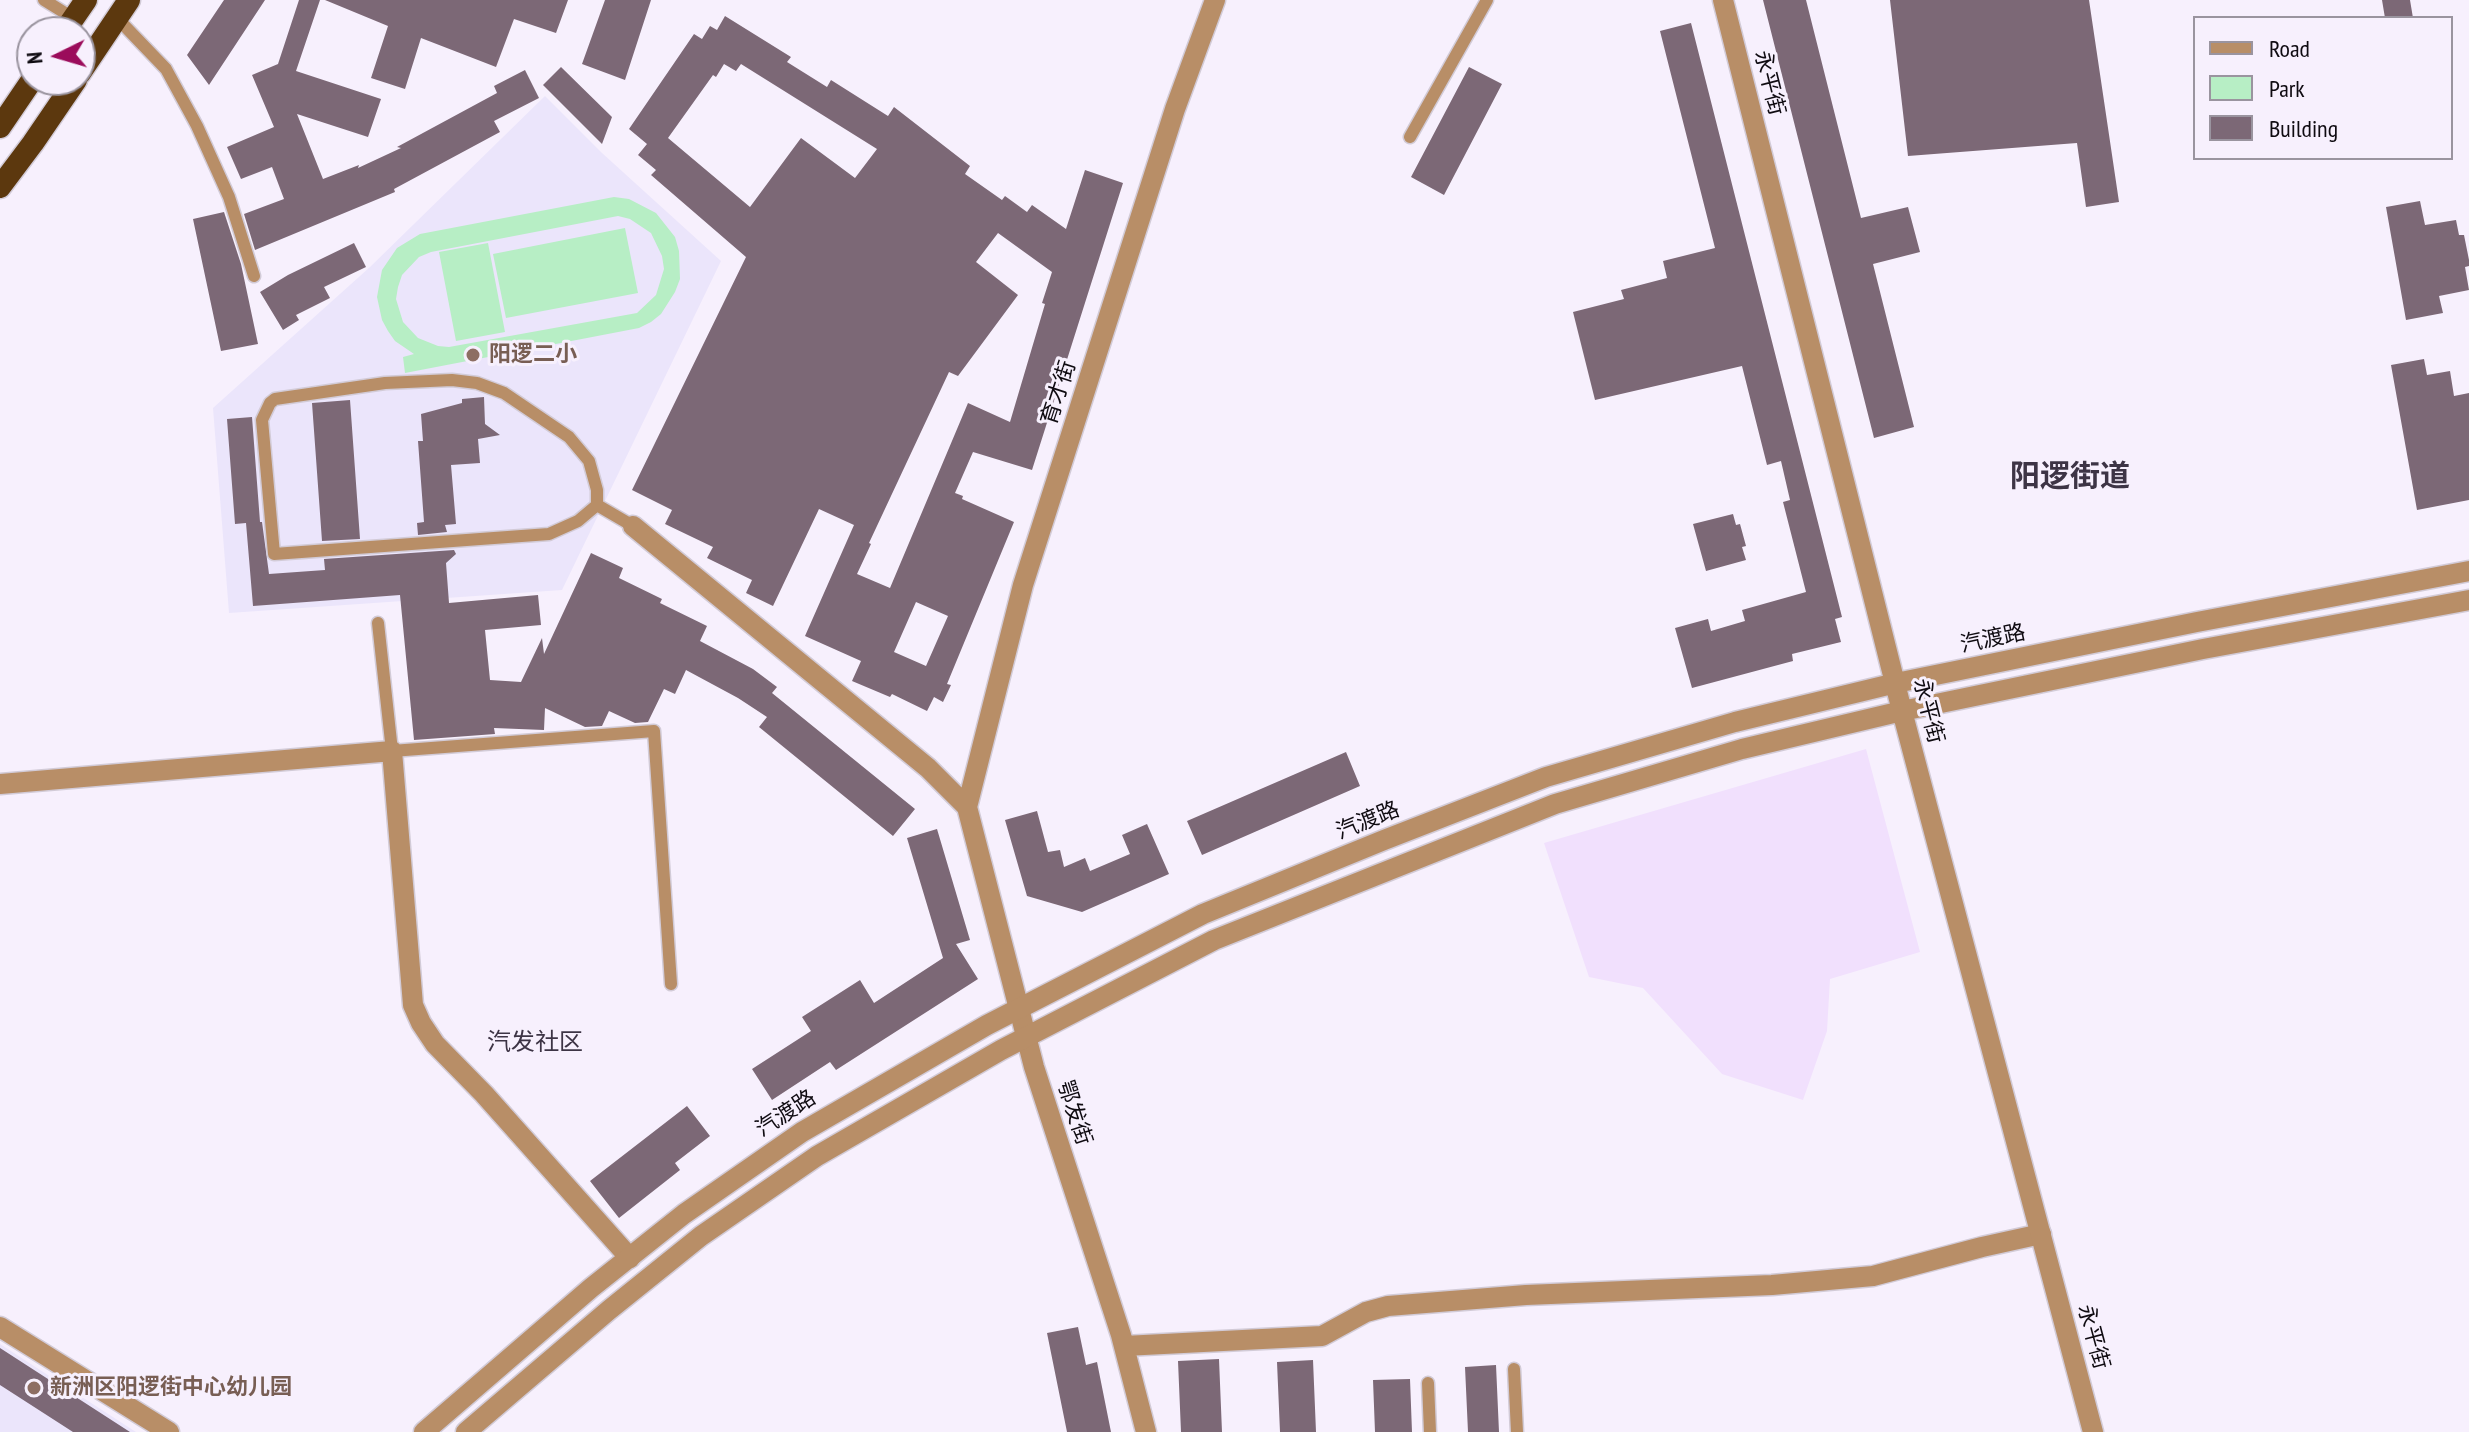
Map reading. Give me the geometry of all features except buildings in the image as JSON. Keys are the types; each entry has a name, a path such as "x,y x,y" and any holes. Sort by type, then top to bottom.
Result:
{"highway":[{"path":"96,49 123,9"},
{"path":"0,127 21,96"},
{"path":"0,187 65,96"}],"street":[{"name":"育才街","path":"967,807 1023,585 1175,109 1215,0"},
{"name":"永平街","path":"1723,0 1902,711 2093,1432"},
{"path":"633,526 928,768 967,807"},
{"name":"汽渡路","path":"424,1432 630,1258 742,1171 802,1132 1019,1008 1203,914 1546,777 1735,722 1896,683 2469,571"},
{"path":"466,1432 609,1310 758,1194 862,1128 1026,1036 1214,940 1555,804 1742,749 1902,711 2203,649 2469,600"},
{"path":"0,784 392,751 413,1005 421,1023 435,1044 484,1094 630,1258"},
{"name":"鄂发街","path":"967,807 1026,1036 1124,1346 1146,1432"},
{"path":"1124,1346 1322,1336 1366,1312 1388,1306 1526,1295 1772,1285 1873,1276 2041,1234"},
{"path":"0,1327 169,1432"}],"lane":[{"path":"44,0 72,16"},
{"path":"1410,137 1487,0"},
{"path":"123,9 166,69 197,126 229,197 254,276"},
{"path":"452,380 477,383 504,393 569,437 580,448 594,475 597,505 578,521 549,534 274,554 263,414 275,399 385,383 452,380"},
{"path":"597,505 633,526"},
{"path":"378,623 392,751 654,731 671,984"},
{"path":"1514,1369 1517,1432"},
{"path":"1428,1383 1430,1432"}],"shaded area":[{"name":"阳逻二小","path":"545,96 602,153 721,261 562,590 229,613 213,408 370,267"},
{"path":"1866,749 1920,952 1830,979 1827,1031 1803,1100 1722,1074 1643,988 1589,977 1544,843"},
{"name":"新洲区阳逻街中心幼儿园","path":"0,1344 136,1432 0,1432"}],"green space":[{"path":"614,197 629,199 656,213 675,237 680,279 661,314 639,328 405,373 403,357 414,354 395,341 388,331 377,297 382,270 397,248 420,234","holes":["618,216 630,219 651,233 662,256 664,269 656,295 637,313 449,347 418,338 403,322 396,299 398,287 402,275 419,257 431,252"]},
{"path":"625,228 638,293 506,318 493,254"},
{"path":"488,243 505,332 456,341 439,252"}],"place":[{"name":"阳逻二小","path":"473,355"},
{"name":"新洲区阳逻街中心幼儿园","path":"34,1388"}],"district":[{"name":"阳逻街道","path":"2070,477"},
{"name":"汽发社区","path":"535,1043"}]}
